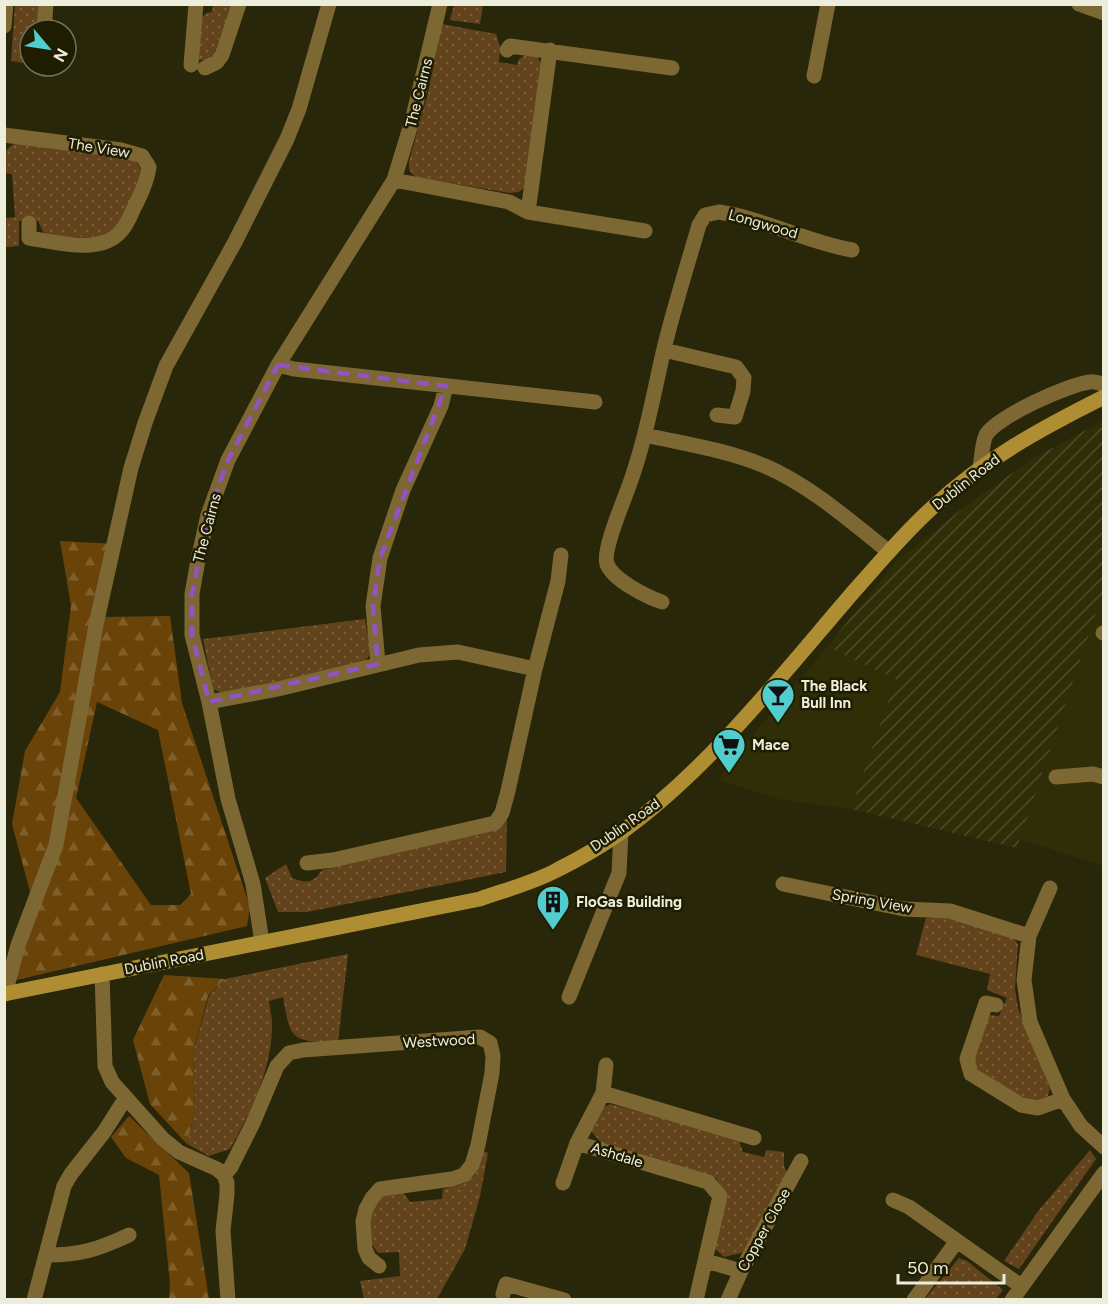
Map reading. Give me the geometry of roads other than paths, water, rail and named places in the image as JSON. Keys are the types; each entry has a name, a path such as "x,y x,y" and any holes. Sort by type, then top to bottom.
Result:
{"main road":[{"name":"Dublin Road","path":"5,994 480,899 555,871 621,832 656,805 747,714 889,552 932,508 980,467 1031,434 1104,397"}],"street":[{"path":"4,26 6,4"},
{"path":"196,4 198,67 217,62 222,56 239,4"},
{"path":"5,994 18,945 56,845 97,620 131,468 144,423 166,366 236,242 286,139 299,109 329,4"},
{"name":"The Cairns","path":"262,942 253,884 228,799 209,702 192,635 192,594 198,560 208,515 228,460 278,365 394,180 415,110 440,4"},
{"path":"814,76 828,4"},
{"path":"1079,4 1104,13"},
{"path":"507,50 510,46 550,50 672,68"},
{"path":"528,212 550,50"},
{"name":"The View","path":"4,135 121,150 142,156 149,167 141,195 121,231 102,243 89,245 28,238 29,223"},
{"path":"394,180 509,202 528,212 645,231"},
{"name":"Longwood","path":"662,602 624,583 607,565 606,556 645,435 664,350 699,225 705,215 712,212 728,213 831,247 852,250"},
{"path":"664,350 736,367 744,378 743,391 735,417 717,415"},
{"path":"278,365 294,369 595,402"},
{"path":"980,467 986,436 992,428 1034,402 1061,390 1092,381 1104,385"},
{"path":"378,664 373,606 380,558 404,490 441,406 446,386"},
{"path":"645,435 765,466 826,501 889,552"},
{"path":"307,863 333,860 495,823 502,813 508,791 535,669 558,581 561,555"},
{"path":"209,702 278,689 419,655 458,652 535,669"},
{"path":"1056,777 1093,774 1104,777"},
{"path":"569,997 618,873 621,832"},
{"name":"Spring View","path":"783,884 904,909 950,911 1029,936"},
{"path":"1050,888 1029,936 1024,980 1030,1022 1063,1099 1081,1126 1104,1148"},
{"path":"102,974 105,1066 112,1082 164,1139 179,1152 224,1175 227,1194 223,1231 228,1299"},
{"path":"996,1005 986,1003 966,1059 971,1074 1021,1106 1038,1108 1063,1099"},
{"name":"Westwood","path":"224,1175 231,1167 253,1123 277,1066 289,1053 303,1050 480,1037 490,1043 493,1056 478,1145 472,1166 464,1175 452,1179 380,1189 366,1209 363,1221 365,1249 369,1258 379,1266"},
{"path":"606,1065 603,1093 754,1138"},
{"name":"Ashdale","path":"603,1093 577,1143 708,1182 720,1196 696,1299"},
{"path":"34,1299 64,1186 126,1099"},
{"path":"563,1183 577,1143"},
{"name":"Copper Close","path":"728,1299 801,1161"},
{"path":"1012,1299 1104,1173"},
{"path":"893,1200 909,1208 1021,1286"},
{"path":"47,1256 74,1255 101,1248 129,1235"},
{"path":"914,1299 957,1241"},
{"path":"706,1261 741,1271"},
{"path":"503,1294 506,1284 564,1299"}],"place":[{"name":"The Black Bull Inn","path":"778,724"},
{"name":"Mace","path":"729,774"},
{"name":"FloGas Building","path":"553,931"}]}
